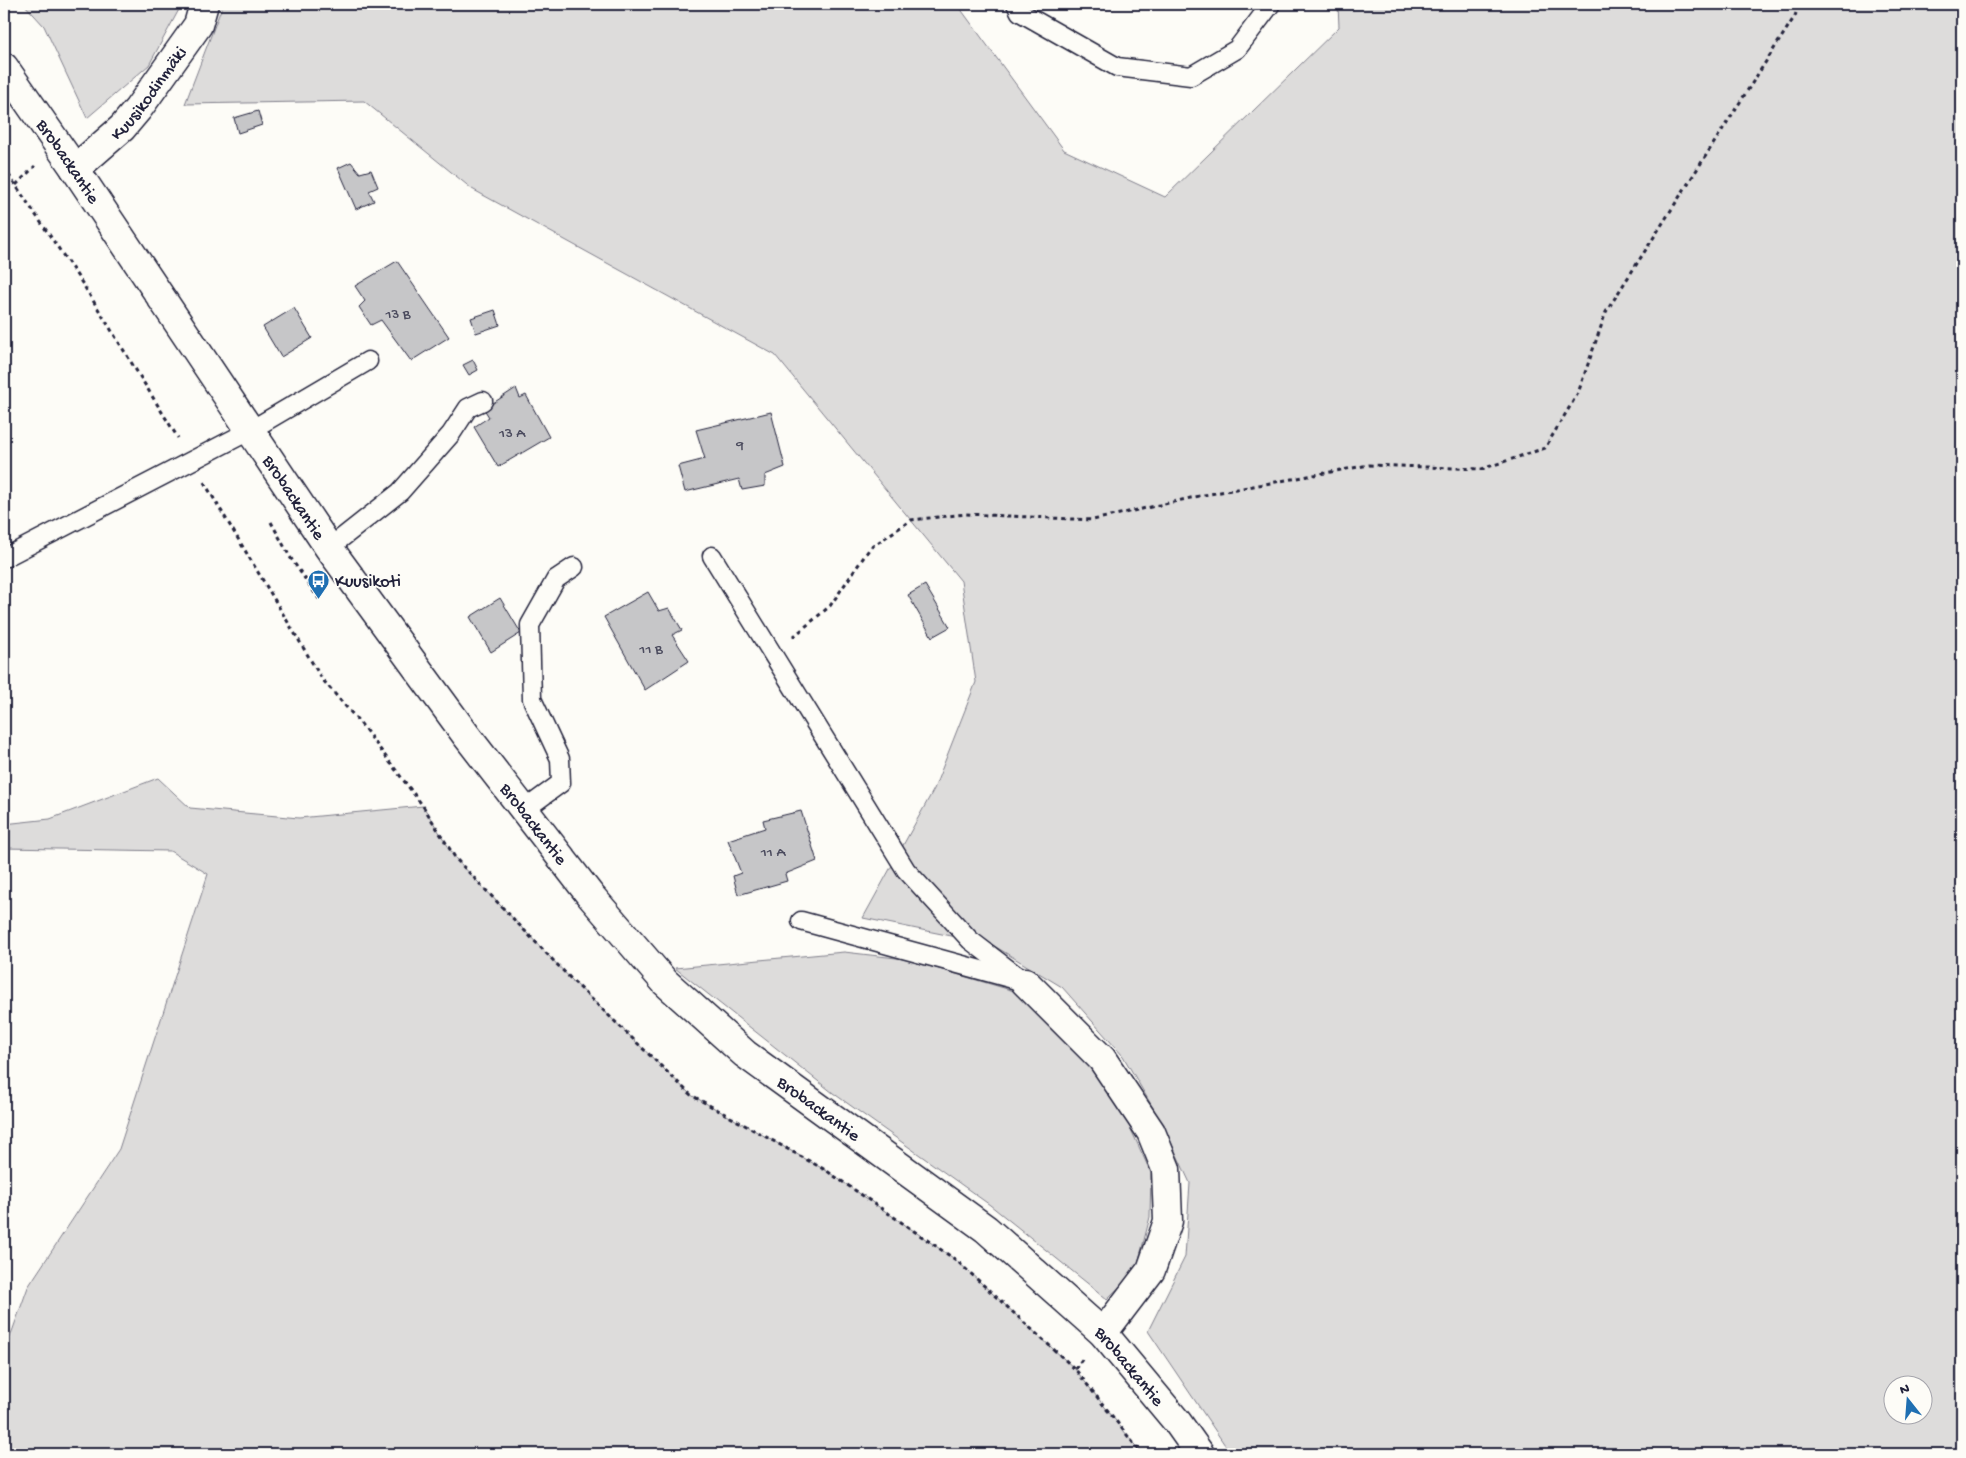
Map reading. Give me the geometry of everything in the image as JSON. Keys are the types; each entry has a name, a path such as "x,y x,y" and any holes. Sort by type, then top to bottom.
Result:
{"street":[{"name":"Kuusikodinmäki","path":"75,169 122,128 138,109 198,25 204,4"},
{"name":"Brobackantie","path":"4,67 75,169 249,432 329,548 466,735 524,810 590,895 665,982 745,1054 986,1229 1103,1333 1178,1423 1200,1454"},
{"path":"1025,982 1102,1060 1151,1132 1166,1169 1168,1221 1151,1270 1103,1333"}],"lane":[{"path":"1016,4 1020,12 1117,67 1191,76 1237,49 1271,4"},
{"path":"4,558 249,432 368,361"},
{"path":"329,548 400,492 451,434 468,408 483,401"},
{"path":"712,556 906,870 970,940 1025,982"},
{"path":"524,810 561,783 560,759 532,699 530,625 556,579 574,567"},
{"path":"801,921 1025,982"}],"path":[{"path":"772,654 830,606 870,548 911,520 966,514 1093,520 1204,495 1369,465 1482,469 1546,448 1578,393 1606,312 1795,16 1799,4"}],"shaded area":[{"path":"24,4 182,4 149,65 87,118 44,26"},
{"path":"223,4 957,4 1064,150 1165,197 1339,27 1338,4 1962,4 1962,1454 1231,1454 1148,1331 1185,1257 1190,1183 1164,1127 1123,1056 1062,987 991,944 863,918 934,789 976,682 961,581 775,355 472,189 364,101 185,104"},
{"path":"158,778 190,808 299,818 423,806 456,859 572,980 691,1095 827,1171 956,1260 1075,1369 1142,1454 4,1454 4,1354 28,1287 119,1149 208,874 170,851 4,848 4,824 50,819"},
{"path":"844,952 905,959 1021,993 1088,1062 1122,1110 1151,1173 1150,1217 1136,1271 1107,1299 990,1205 833,1093 675,968"}],"building":[{"path":"258,111 262,125 238,133 234,118"},
{"path":"351,162 360,173 371,170 378,187 369,191 374,201 356,209 338,168"},
{"path":"397,261 449,337 411,361 381,320 371,325 359,307 365,301 355,286"},
{"path":"294,308 312,338 281,357 263,327"},
{"path":"495,310 500,325 476,333 471,318"},
{"path":"473,360 478,370 469,375 463,365"},
{"path":"516,388 520,398 526,395 549,437 498,467 474,427 489,417 484,409"},
{"path":"771,412 785,467 765,475 765,486 742,490 739,479 685,492 678,466 705,459 696,430"},
{"path":"925,585 950,627 932,637 908,595"},
{"path":"648,592 659,611 669,608 682,630 672,635 689,661 645,690 604,617"},
{"path":"500,598 521,633 491,652 470,617"},
{"path":"801,811 817,861 785,874 787,881 738,895 733,876 741,873 728,840 765,828 763,820"}],"place":[{"name":"Kuusikoti","path":"319,599"}]}
